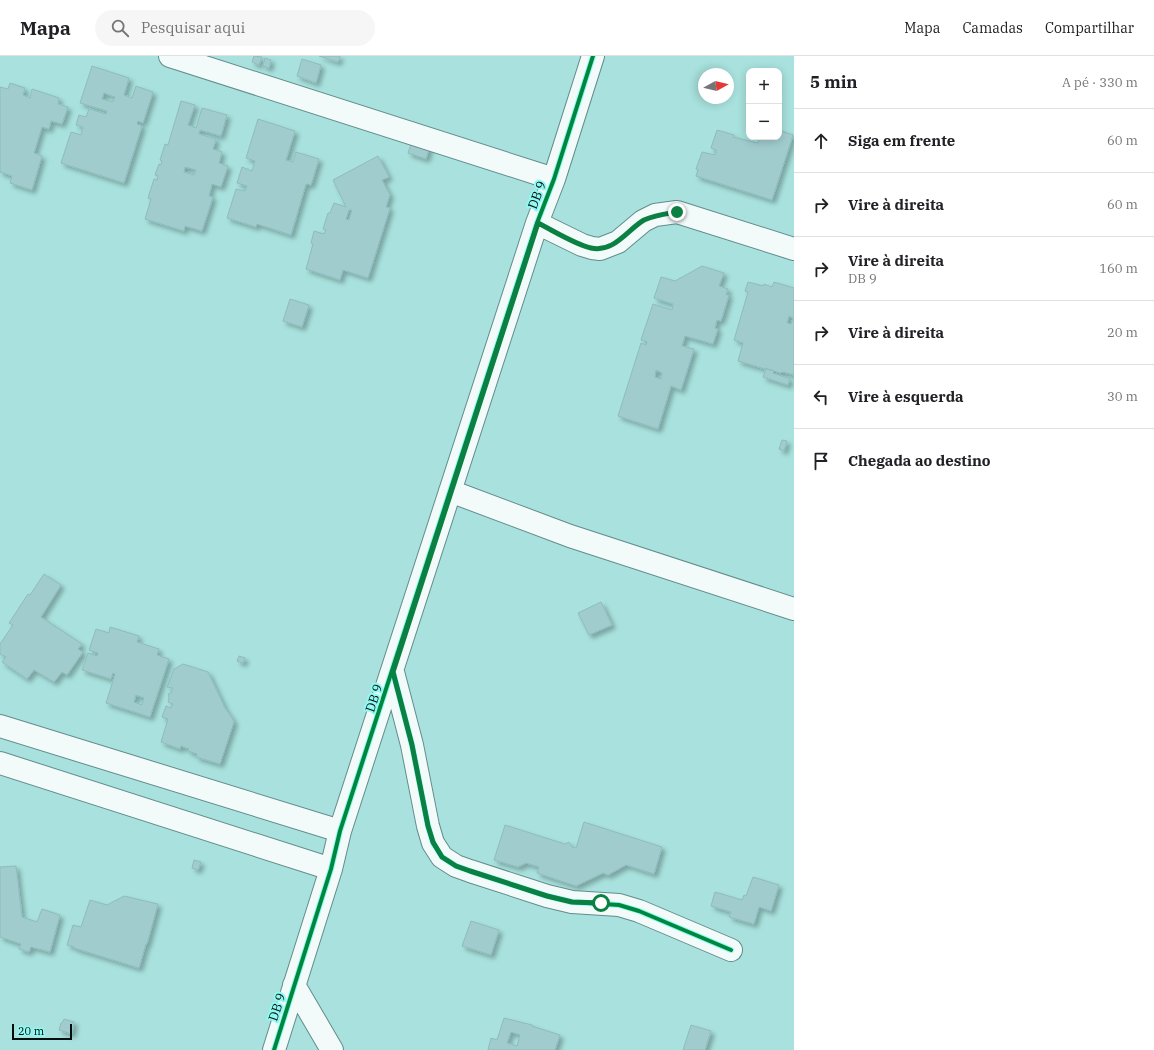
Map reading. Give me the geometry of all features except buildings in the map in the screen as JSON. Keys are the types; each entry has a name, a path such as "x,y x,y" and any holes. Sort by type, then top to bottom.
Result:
{"street":[{"path":"170,56 554,179"},
{"name":"DB 9","path":"274,1050 331,869 340,831 593,56"},
{"path":"538,223 582,245 600,249 618,242 632,230 655,215 677,212 794,249"},
{"path":"450,491 570,536 794,609"},
{"path":"393,672 412,745 428,826 433,842 442,857 456,866 547,896 572,902 619,905 639,911 731,950"},
{"path":"0,726 340,831"},
{"path":"0,763 331,869"},
{"path":"294,985 332,1050"}],"cycle path":[{"path":"274,1050 331,869 340,831 537,223 554,179 593,56"},
{"path":"393,672 412,745 428,826 433,843 442,857 456,866 547,896 572,902 619,905 639,911 731,950"}],"route":[{"path":"601,903 572,902 547,896 456,866 442,857 433,842 428,826 412,745 393,672 450,491 538,223 582,245 600,249 618,242 643,221 655,215 677,212"}]}
